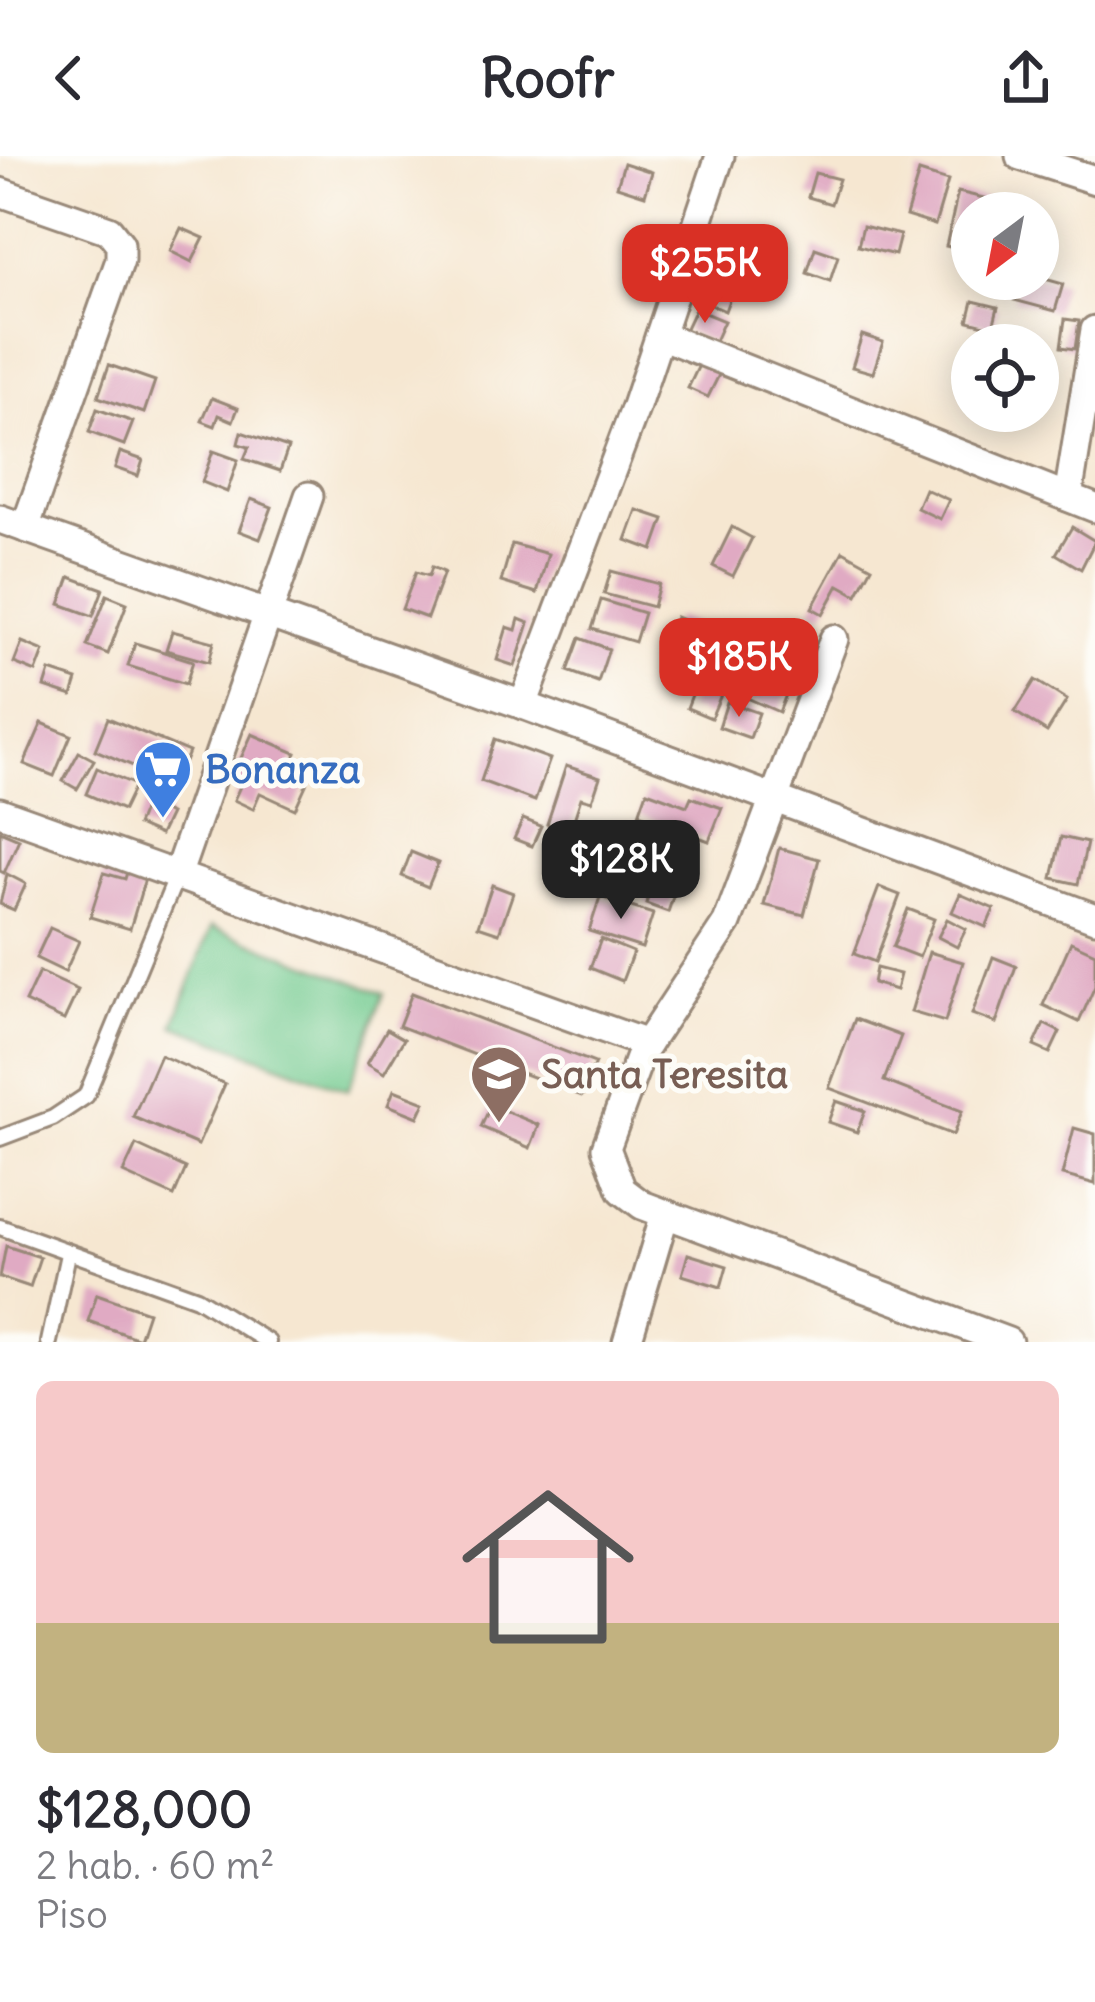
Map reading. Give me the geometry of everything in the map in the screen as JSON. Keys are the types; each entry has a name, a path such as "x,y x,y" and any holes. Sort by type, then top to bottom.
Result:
{"street":[{"path":"523,705 660,335 720,156"},
{"path":"1020,156 1095,180"},
{"path":"0,192 109,230 120,244 120,260 13,523 523,705 1095,918"},
{"path":"1068,496 1095,331"},
{"path":"660,335 1095,508"},
{"path":"178,873 309,496"},
{"path":"834,639 727,923 647,1044 606,1148 622,1190 665,1214 1008,1342"},
{"path":"0,812 647,1044"},
{"path":"627,1342 665,1214"}],"lane":[{"path":"0,1138 53,1118 86,1096 178,873"},
{"path":"0,1227 197,1298 268,1342"},
{"path":"49,1342 68,1254"}],"green space":[{"path":"211,927 384,993 348,1090 174,1025"}],"building":[{"path":"624,163 652,172 645,195 617,186"},
{"path":"919,172 948,181 935,225 906,216"},
{"path":"815,173 839,179 831,204 808,197"},
{"path":"863,226 900,235 895,255 858,246"},
{"path":"181,228 204,238 192,262 170,251"},
{"path":"815,248 838,256 830,281 807,273"},
{"path":"713,280 733,289 725,311 704,302"},
{"path":"1014,300 1058,300 1055,311"},
{"path":"973,301 998,307 994,324 968,321"},
{"path":"695,309 724,321 714,343 685,330"},
{"path":"1065,319 1079,321 1075,349 1061,347"},
{"path":"862,335 883,342 873,373 852,367"},
{"path":"701,361 721,371 708,397 688,388"},
{"path":"109,365 155,381 144,413 98,397"},
{"path":"212,398 238,408 233,421 219,415 215,426 202,421"},
{"path":"97,409 133,422 124,445 89,432"},
{"path":"241,432 288,448 280,471 244,459 249,447 238,444"},
{"path":"213,451 238,460 227,492 202,482"},
{"path":"120,452 143,460 138,476 115,468"},
{"path":"925,489 949,500 940,519 917,508"},
{"path":"251,499 272,507 260,539 239,531"},
{"path":"637,510 664,519 653,550 626,540"},
{"path":"732,527 752,538 733,576 713,566"},
{"path":"1072,527 1095,541 1081,569 1056,554"},
{"path":"512,544 548,554 537,593 501,582"},
{"path":"843,551 872,567 857,595 839,585 823,614 812,608"},
{"path":"432,567 444,572 427,618 402,609 416,572 429,576"},
{"path":"611,571 659,584 653,607 604,594"},
{"path":"70,577 103,589 93,616 60,604"},
{"path":"107,595 127,603 108,654 87,646"},
{"path":"601,600 644,613 635,642 592,629"},
{"path":"676,617 699,626 682,669 660,660"},
{"path":"519,619 529,623 515,666 497,660 507,627 516,630"},
{"path":"172,631 214,642 209,662 166,650"},
{"path":"580,638 609,649 598,682 568,671"},
{"path":"22,642 44,651 36,672 14,663"},
{"path":"135,643 193,661 186,684 128,666"},
{"path":"763,655 783,663 778,674 792,680 779,712 745,697"},
{"path":"50,671 77,680 72,696 45,687"},
{"path":"698,679 723,690 711,718 687,708"},
{"path":"1035,680 1067,700 1047,732 1015,712"},
{"path":"727,702 759,713 750,738 719,727"},
{"path":"108,718 189,752 176,784 95,750"},
{"path":"42,723 71,735 54,776 24,764"},
{"path":"252,734 296,753 290,767 310,776 295,809 260,793 253,809 234,800 241,784 231,780"},
{"path":"495,739 550,759 535,801 481,781"},
{"path":"79,752 94,760 77,789 63,781"},
{"path":"566,766 600,777 592,801 581,798 570,832 547,824"},
{"path":"97,768 135,785 123,810 86,794"},
{"path":"647,791 687,806 691,797 722,808 709,841 639,814"},
{"path":"146,803 170,814 160,835 137,825"},
{"path":"523,819 541,826 532,846 514,839"},
{"path":"0,831 19,839 4,873 0,871"},
{"path":"1061,837 1087,843 1078,884 1052,878"},
{"path":"779,848 819,859 804,915 764,905"},
{"path":"411,852 438,863 428,887 402,876"},
{"path":"657,868 680,876 668,912 646,904"},
{"path":"128,869 146,875 130,929 90,917 104,873 125,879"},
{"path":"7,874 26,884 14,910 0,904"},
{"path":"492,885 513,893 499,933 478,926"},
{"path":"879,887 900,895 875,962 854,954"},
{"path":"960,894 994,909 986,927 952,912"},
{"path":"600,897 653,914 642,948 589,931"},
{"path":"908,909 934,919 919,957 893,947"},
{"path":"947,919 966,929 957,947 938,937"},
{"path":"50,928 79,941 65,972 36,958"},
{"path":"601,939 633,952 622,981 590,968"},
{"path":"1071,942 1095,953 1095,986 1079,1022 1043,1005"},
{"path":"929,952 963,962 945,1022 911,1012"},
{"path":"993,957 1016,966 996,1023 972,1014"},
{"path":"876,968 900,974 896,990 873,983"},
{"path":"39,972 78,990 64,1020 25,1002"},
{"path":"412,993 595,1063 582,1096 399,1026"},
{"path":"855,1019 901,1036 884,1081 962,1111 953,1135 829,1088"},
{"path":"1044,1024 1060,1032 1050,1053 1034,1046"},
{"path":"387,1029 404,1039 384,1073 367,1063"},
{"path":"160,1055 225,1084 198,1145 133,1117"},
{"path":"394,1090 425,1102 418,1117 388,1105"},
{"path":"836,1101 865,1111 857,1132 828,1122"},
{"path":"491,1105 539,1125 530,1148 481,1127"},
{"path":"1074,1128 1095,1134 1095,1184 1062,1175"},
{"path":"136,1145 186,1168 174,1196 123,1173"},
{"path":"6,1246 40,1257 30,1287 0,1277"},
{"path":"688,1254 727,1266 721,1287 682,1275"},
{"path":"97,1294 148,1312 139,1339 88,1321"}],"place":[{"name":"Bonanza","path":"163,820"},
{"name":"Santa Teresita","path":"499,1125"}]}
